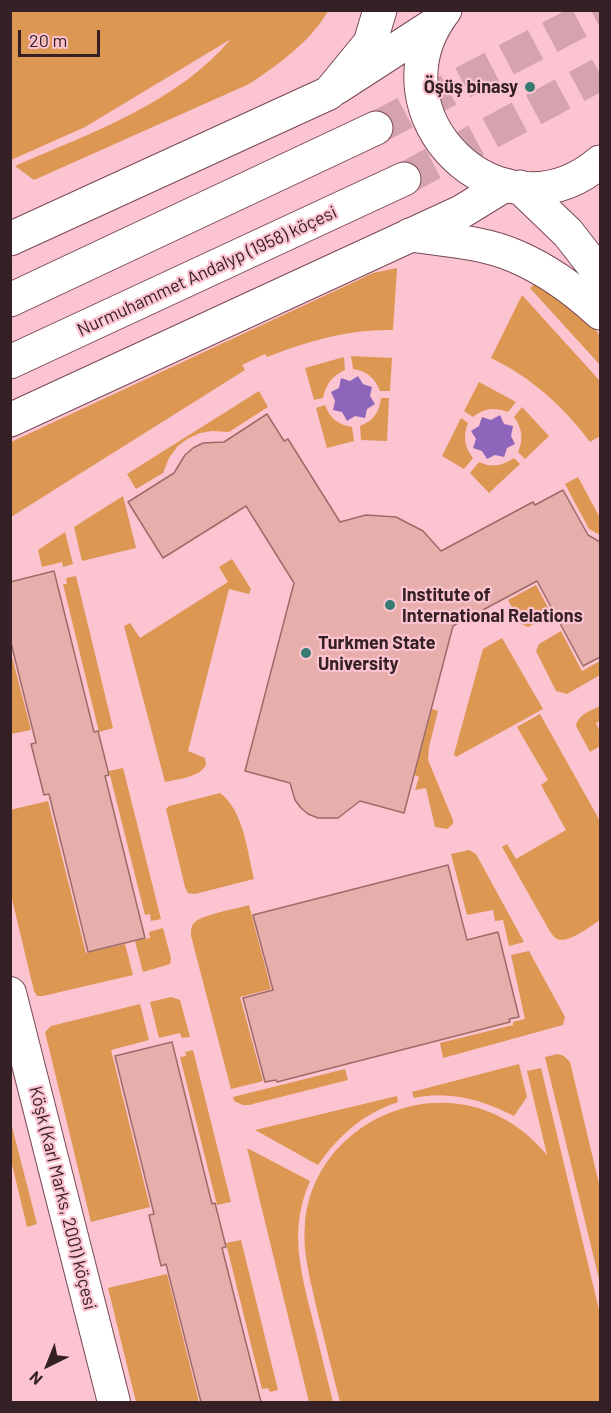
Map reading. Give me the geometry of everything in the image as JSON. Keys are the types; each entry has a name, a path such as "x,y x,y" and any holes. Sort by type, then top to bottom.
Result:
{"main road":[{"path":"329,93 370,43 380,10"},
{"path":"10,239 329,93 442,14"},
{"path":"442,14 424,53 422,92 427,115 442,142 463,165 483,177 513,186 551,186 580,176 600,162"},
{"path":"10,300 376,128"},
{"name":"Nurmuhammet Andalyp (1958) köçesi","path":"10,362 404,179"},
{"path":"10,420 513,186"},
{"path":"513,186 568,233 600,274"},
{"path":"410,235 467,243 513,255 548,272 574,289 600,313"}],"street":[{"name":"Köşk (Karl Marks, 2001) köçesi","path":"10,993 114,1402"}],"shaded area":[{"path":"10,11 328,11 303,42 249,84 34,180 15,166 130,115 158,99 185,82 231,39 85,127 11,160"},
{"path":"397,268 393,330 329,337 267,357 265,354 242,365 245,370 11,517 11,442 373,273"},
{"path":"535,284 571,308 596,331 601,343 600,365 530,288"},
{"path":"522,295 600,381 600,436 590,442 546,394 520,374 491,358"},
{"path":"351,356 392,358 390,391 380,391 370,376 353,369"},
{"path":"344,357 345,370 330,381 323,398 314,400 305,368"},
{"path":"358,376 363,384 372,387 370,396 375,404 367,409 365,418 355,416 347,421 342,412 333,410 335,401 331,392 339,388 341,378 350,381"},
{"path":"479,382 516,402 508,412 490,409 473,417 464,411"},
{"path":"259,391 268,407 229,432 200,433 187,439 169,458 163,473 136,489 127,474"},
{"path":"381,398 389,398 387,441 361,440 360,426 375,416"},
{"path":"325,405 335,420 352,427 354,441 327,448 316,408"},
{"path":"522,407 549,436 525,459 518,452 521,434 514,417"},
{"path":"500,415 504,424 513,426 511,436 515,444 507,448 504,457 495,455 487,459 482,451 473,448 476,439 471,431 479,426 482,417 491,420"},
{"path":"461,418 468,423 465,441 473,458 464,469 442,456"},
{"path":"514,458 520,464 489,493 470,473 479,462 497,465"},
{"path":"578,477 600,518 600,535 589,529 565,484"},
{"path":"123,496 136,548 82,561 74,527"},
{"path":"65,532 73,564 63,567 62,562 42,567 38,550"},
{"path":"232,559 251,589 249,594 229,589 188,751 205,758 206,765 198,773 165,782 124,626 130,623 140,638 228,582 219,567"},
{"path":"76,576 113,728 99,732 63,584 67,584 66,578"},
{"path":"536,585 552,615 528,627 521,624 508,600"},
{"path":"561,631 582,671 600,661 600,675 567,694 556,691 536,651 539,644"},
{"path":"502,638 543,709 456,757 454,754 483,649"},
{"path":"10,649 31,730 11,734 10,734"},
{"path":"600,706 600,721 596,723 600,732 600,746 590,752 576,726 582,716"},
{"path":"432,709 438,711 428,760 453,820 453,824 447,829 435,827 426,788 415,790 419,777 414,775"},
{"path":"540,714 600,821 600,920 579,934 562,940 557,939 551,932 502,847 507,844 516,859 566,830 541,785 548,780 517,727"},
{"path":"123,768 161,919 151,921 150,914 145,915 109,771"},
{"path":"220,793 228,801 239,821 254,879 195,894 188,893 166,809 169,806"},
{"path":"48,801 86,953 125,944 133,975 37,996 11,895 10,810"},
{"path":"469,850 476,854 524,942 509,946 503,920 495,921 493,910 467,915 451,854"},
{"path":"249,905 271,989 240,997 263,1081 231,1089 191,930 194,923 204,917"},
{"path":"163,928 171,958 170,964 143,972 135,941 150,938 149,932"},
{"path":"529,951 565,1017 563,1025 443,1058 440,1043 513,1025 513,1022 525,1019 511,955"},
{"path":"171,997 180,1000 190,1037 182,1038 180,1033 159,1038 150,1002"},
{"path":"140,1004 149,1040 111,1050 150,1207 91,1222 45,1032 51,1026"},
{"path":"193,1050 231,1202 217,1205 180,1057 186,1056 185,1052"},
{"path":"558,1054 570,1062 600,1188 600,1283 545,1057"},
{"path":"519,1064 527,1097 514,1116 490,1105 466,1098 440,1095 414,1098 412,1092"},
{"path":"541,1068 600,1314 600,1402 340,1402 317,1310 304,1235 312,1191 327,1162 349,1138 375,1120 405,1108 438,1103 470,1106 502,1118 526,1134 547,1155 527,1071"},
{"path":"345,1069 348,1080 249,1105 234,1101 233,1097"},
{"path":"397,1096 398,1102 374,1112 343,1135 318,1165 255,1130"},
{"path":"10,1119 37,1224 27,1227 11,1160"},
{"path":"247,1148 310,1181 300,1216 299,1249 304,1282 333,1402 309,1402"},
{"path":"241,1240 278,1390 270,1392 268,1388 262,1389 226,1243"},
{"path":"167,1274 199,1402 136,1402 108,1288"}],"building":[{"name":"Institute of International Relations","path":"267,414 284,441 288,439 340,522 366,515 396,517 423,531 441,551 533,502 535,505 563,490 588,535 600,542 600,657 583,666 537,581 453,626 404,813 360,801 338,818 318,818 301,808 295,800 290,783 245,771 294,583 246,506 163,558 128,502 174,473 185,455 193,448 203,443 224,442"},
{"path":"54,571 94,732 98,731 109,775 105,776 145,938 88,952 49,794 44,795 31,744 36,743 10,639 10,582"},
{"path":"448,865 467,940 498,932 519,1017 509,1019 510,1022 277,1082 276,1080 265,1082 243,998 273,990 253,915"},
{"path":"172,1042 212,1204 215,1203 226,1247 222,1248 261,1402 201,1402 166,1264 161,1266 149,1215 154,1214 115,1056"}],"tunnel":[{"path":"376,128 600,11"},
{"path":"404,179 600,74"}],"place":[{"name":"Öşüş binasy","path":"530,87"},
{"name":"Institute of International Relations","path":"390,605"},
{"name":"Turkmen State University","path":"306,653"}]}
